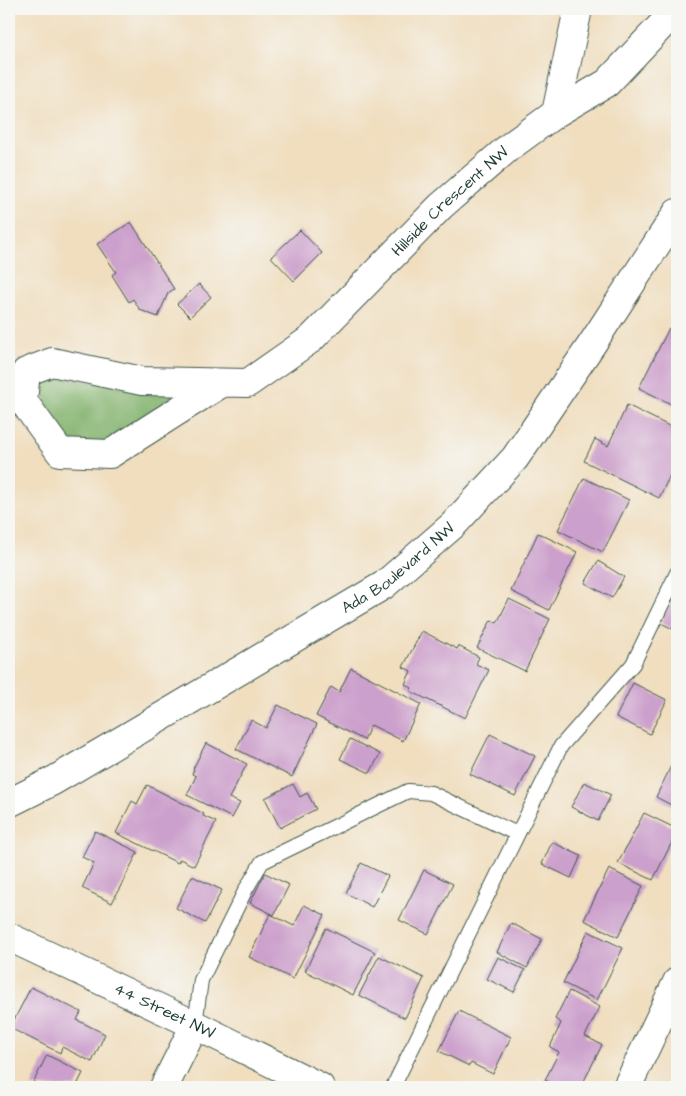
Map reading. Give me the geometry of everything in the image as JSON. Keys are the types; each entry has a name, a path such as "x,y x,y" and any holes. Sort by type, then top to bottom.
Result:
{"street":[{"path":"556,113 578,9"},
{"name":"Hillside Crescent NW","path":"220,384 110,454 60,452 23,401 26,372 52,362 142,381 220,384 248,383 311,339 441,206 508,148 556,113 607,83 677,9"},
{"name":"Ada Boulevard NW","path":"9,803 53,781 384,585 453,525 514,458 592,344 677,213"},
{"name":"44 Street NW","path":"9,937 195,1025 320,1087"},
{"path":"627,1087 677,982"},
{"path":"164,1087 195,1025"}],"lane":[{"path":"393,1087 561,746 633,664 677,573"},
{"path":"195,1025 200,980 246,888 262,862 408,791 432,793 517,834"}],"green space":[{"path":"51,376 188,397 109,443 68,441 51,418 41,383"}],"building":[{"path":"131,222 174,289 168,293 158,317 140,310 133,299 129,302 112,275 116,272 97,244"},
{"path":"300,230 322,253 294,281 271,257"},
{"path":"199,284 211,297 190,317 177,304"},
{"path":"669,328 677,332 677,407 639,388"},
{"path":"627,405 677,430 677,461 659,498 584,461 595,439 608,446"},
{"path":"584,478 629,500 603,552 558,530"},
{"path":"538,533 577,552 549,610 511,591"},
{"path":"598,561 624,577 612,598 585,583"},
{"path":"675,594 677,596 677,631 661,623"},
{"path":"509,599 550,619 525,671 477,648 491,620 497,623"},
{"path":"422,631 457,649 458,646 479,657 476,664 489,670 465,718 410,691 412,688 405,684 411,671 403,667"},
{"path":"351,668 421,704 403,741 371,725 364,740 316,716 331,687 339,692"},
{"path":"633,683 667,700 650,734 616,717"},
{"path":"278,705 317,724 292,777 236,749 251,720 266,728"},
{"path":"490,734 535,756 515,796 470,774"},
{"path":"350,739 380,754 370,773 340,759"},
{"path":"206,743 247,764 229,798 240,803 232,818 187,795 196,776 192,774 193,769"},
{"path":"672,764 677,767 677,808 656,797"},
{"path":"584,782 611,795 598,821 571,807"},
{"path":"293,784 300,797 307,793 316,809 280,828 265,798"},
{"path":"147,785 216,822 194,866 180,859 178,863 116,833 132,801 137,804"},
{"path":"644,813 677,829 653,880 618,863"},
{"path":"95,831 138,852 112,903 82,888 94,863 82,857"},
{"path":"552,842 581,856 571,878 542,864"},
{"path":"361,863 388,876 372,907 346,893"},
{"path":"609,869 643,886 618,937 584,920"},
{"path":"424,870 453,884 428,934 399,920"},
{"path":"265,873 289,885 274,915 250,903"},
{"path":"192,876 222,890 205,923 176,908"},
{"path":"304,905 325,915 293,979 249,957 270,914 294,926"},
{"path":"511,923 542,939 527,968 497,952"},
{"path":"326,928 375,952 353,995 305,971"},
{"path":"588,931 623,948 597,1000 563,983"},
{"path":"379,956 424,978 405,1018 359,995"},
{"path":"498,957 525,970 514,992 487,979"},
{"path":"31,987 81,1012 77,1020 105,1034 92,1062 62,1047 60,1053 10,1028"},
{"path":"569,991 600,1007 585,1036 602,1045 581,1087 560,1087 545,1080 559,1052 550,1047 561,1023 555,1019"},
{"path":"459,1011 511,1037 493,1074 471,1063 469,1066 439,1051"},
{"path":"47,1055 83,1073 76,1087 31,1087"}]}
